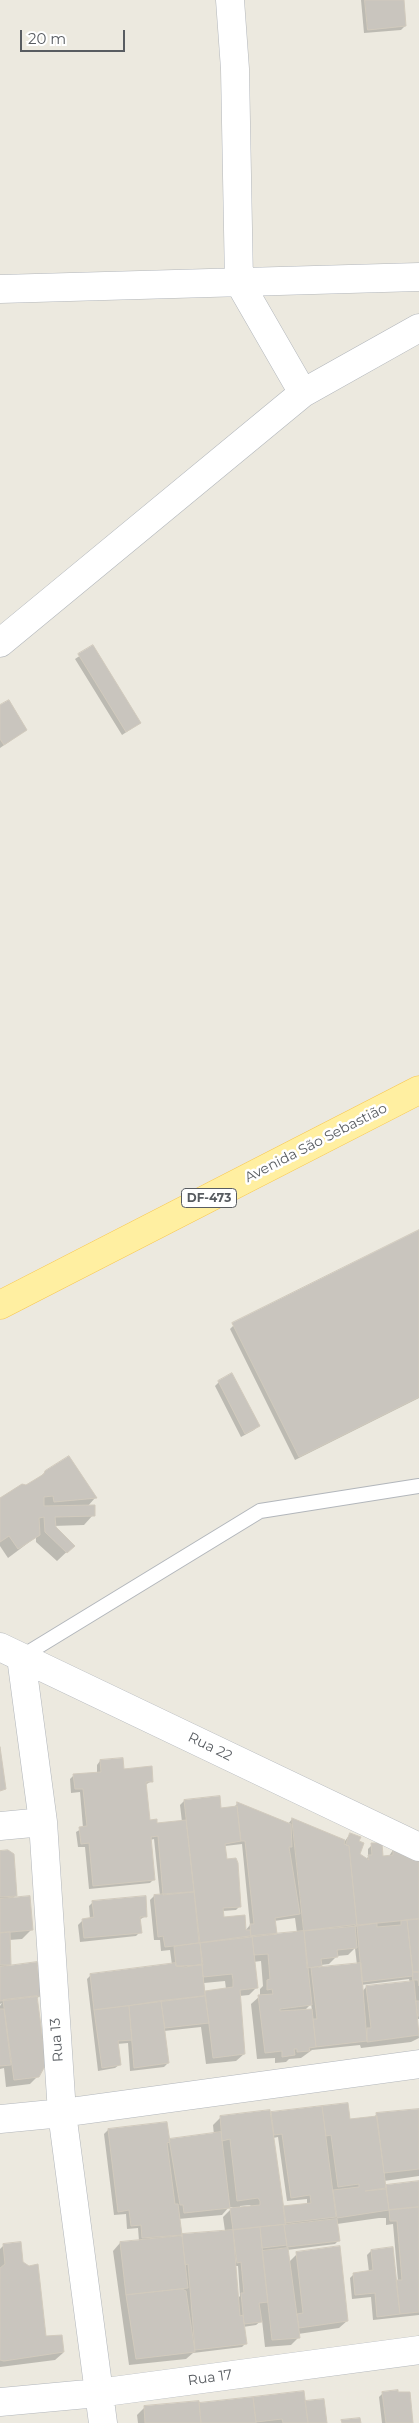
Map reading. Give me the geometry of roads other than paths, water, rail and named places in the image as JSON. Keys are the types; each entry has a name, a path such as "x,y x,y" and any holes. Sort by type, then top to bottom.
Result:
{"main road":[{"name":"Avenida São Sebastião","path":"0,1305 419,1090"}],"street":[{"path":"230,0 235,69 239,282 303,393"},
{"path":"0,289 419,277"},
{"path":"0,643 303,393 419,328"},
{"name":"Rua 13","path":"10,1652 43,1822 62,2114 103,2423"},
{"name":"Rua 22","path":"10,1652 419,1847"},
{"path":"0,1826 43,1822"},
{"path":"0,2119 62,2114 419,2064"},
{"name":"Rua 17","path":"0,2402 98,2393 419,2350"}],"lane":[{"path":"10,1652 260,1512 419,1486"}]}
